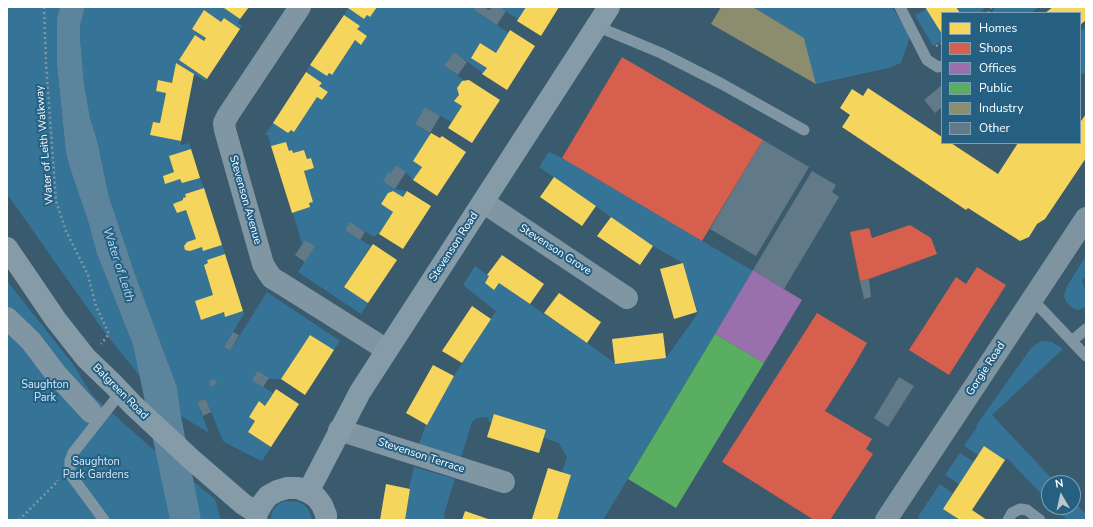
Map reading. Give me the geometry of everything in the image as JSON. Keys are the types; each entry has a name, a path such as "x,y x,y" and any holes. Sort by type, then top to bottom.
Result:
{"main road":[{"name":"Gorgie Road","path":"886,520 1086,218"}],"street":[{"name":"Stevenson Avenue","path":"300,7 228,116 224,123 225,130 263,264 267,272 272,278 387,350"},
{"name":"Stevenson Road","path":"308,492 360,392 609,7"},
{"name":"Stevenson Grove","path":"483,202 627,298"},
{"name":"Balgreen Road","path":"7,248 56,320 86,358 191,459 257,517"},
{"path":"7,318 31,341 56,374 91,412"},
{"name":"Stevenson Terrace","path":"339,430 504,482"},
{"path":"257,517 262,504 268,496 287,488 298,488 316,497 322,506 326,520"}],"lane":[{"path":"900,7 927,60 938,67 941,66"},
{"path":"596,26 661,54 722,84 804,130"},
{"path":"1032,299 1086,356"},
{"path":"1072,341 1086,329"},
{"path":"104,520 73,478 70,471 70,461 73,453 127,399"},
{"path":"1008,520 1012,513 1020,509 1028,510 1040,520"}],"path":[{"name":"Water of Leith Walkway","path":"44,7 46,63 56,201 66,231 79,261 88,275 96,306 109,334 86,358"}],"green space":[{"path":"7,7 60,7 57,18 57,65 66,153 97,254 133,345 140,376 108,337 7,194"},
{"path":"85,7 225,7 224,8 240,19 238,23 242,26 240,29 224,19 221,22 204,11 192,29 206,38 204,41 195,35 179,60 207,79 205,81 176,63 172,83 158,80 156,91 166,93 160,123 153,122 150,135 181,141 181,145 189,143 191,149 169,156 174,172 163,176 165,183 180,179 182,183 200,178 204,188 185,193 186,197 183,198 183,200 174,204 177,213 186,210 196,239 187,242 184,246 185,250 202,247 204,251 222,245 225,254 207,260 208,263 204,265 213,295 202,320 224,312 226,317 243,311 244,314 224,347 230,351 267,292 340,341 334,350 310,335 281,379 270,379 258,371 253,380 273,393 265,406 259,401 249,417 255,421 248,432 271,447 262,461 223,441 206,399 197,402 209,433 181,416 177,387 136,277 109,197 97,140 90,118 84,84 80,37 80,26"},
{"path":"377,7 476,7 474,10 509,33 496,53 480,43 471,57 487,68 483,73 454,52 444,66 465,81 462,81 457,88 459,95 455,101 462,106 451,122 425,107 415,124 431,134 413,161 422,167 413,180 406,172 396,165 391,173 395,189 407,191 403,197 393,191 388,193 381,204 393,212 379,234 374,237 351,223 345,230 371,246 344,287 368,303 361,314 298,272 315,246 305,240 302,244 293,213 310,207 309,203 313,202 304,171 314,168 311,158 307,159 304,150 293,153 292,150 289,151 286,142 271,146 268,135 265,135 273,123 288,133 291,130 294,132 317,97 323,100 328,92 319,86 322,83 306,72 310,65 332,75 355,40 361,44 367,36 357,29 359,26 344,15 348,8 364,19 367,15 370,17"},
{"path":"499,7 526,7 518,19"},
{"path":"753,7 892,7 910,37 901,63 888,68 816,84 804,38"},
{"path":"956,7 985,7 982,12 959,12"},
{"path":"995,7 1039,7 1032,12 992,12"},
{"path":"927,9 941,32 941,41 933,46 915,15"},
{"path":"1086,27 1086,73 1081,74 1081,31"},
{"path":"549,152 562,158 753,271 603,520 557,520 571,475 562,472 567,457 559,443 544,438 546,430 495,414 492,422 488,421 489,418 483,417 475,419 472,422 461,458 419,444 426,424 454,376 496,311 463,285 475,266 489,276 485,283 494,289 499,283 616,364 666,358 698,313 683,263 653,246 539,167"},
{"path":"1086,256 1086,276 1082,280 1086,292 1086,307 1078,310 1066,302 1064,296 1067,286"},
{"name":"Saughton Park Gardens","path":"7,281 73,364 92,395 148,445 215,499 221,520 7,520"},
{"path":"1041,341 1052,342 1063,349 992,415 1048,475 1041,475 1041,494 1007,458 1005,460 984,446 978,455 964,446 977,427 976,426 1031,348"},
{"path":"960,453 974,462 959,484 945,475"},
{"path":"414,467 455,479 444,514 445,520 405,520 409,488"},
{"path":"940,484 953,493 943,509 960,520 918,520 919,515"},
{"path":"286,501 299,502 304,505 309,510 312,520 270,520 275,507"},
{"path":"1081,509 1086,514 1086,520 1067,520 1062,515 1081,515"}],"water":[{"name":"Water of Leith","path":"60,7 85,7 80,26 80,37 84,84 90,118 97,140 109,197 136,277 177,387 181,416 201,520 170,520 133,345 97,254 89,224 70,168 66,153 57,65 57,18"}],"building: Homes":[{"path":"249,7 240,19 224,8"},
{"path":"377,7 370,17 367,15 364,19 348,8"},
{"path":"526,7 559,7 541,36 517,21"},
{"path":"925,7 956,7 959,12 941,12 941,32"},
{"path":"1053,7 1086,7 1086,20 1081,24 1081,12 1046,12"},
{"path":"204,10 221,22 224,18 240,29 207,79 179,60 195,35 204,41 206,38 192,29"},
{"path":"344,15 360,26 357,29 367,36 361,45 355,40 332,75 329,73 327,76 310,65"},
{"path":"510,30 535,46 507,90 482,74 487,68 471,58 480,43 496,53"},
{"path":"176,63 194,74 181,141 150,135 153,122 160,123 166,93 156,91 158,80 172,83"},
{"path":"306,72 322,83 319,86 328,92 322,100 317,97 294,132 291,130 288,133 273,123"},
{"path":"469,80 500,100 472,143 448,128 462,106 454,101 459,95 457,88 462,81"},
{"path":"868,88 941,136 941,144 953,144 998,174 1017,144 1081,144 1081,121 1086,114 1086,158 1045,219 1037,224 1029,237 1020,241 968,208 966,210 842,127 850,115 840,108 852,89 863,96"},
{"path":"431,133 440,138 442,136 466,152 437,196 413,180 422,167 413,161"},
{"path":"286,142 289,151 292,150 293,153 304,150 307,159 311,158 314,168 304,171 313,202 309,203 310,207 292,213 271,146"},
{"path":"191,149 200,178 182,183 180,179 165,184 163,176 174,172 169,156"},
{"path":"554,177 596,206 582,226 540,197"},
{"path":"204,188 222,245 203,251 202,247 190,251 185,250 184,246 187,242 196,239 186,210 177,213 173,204 183,200 183,198 186,197 185,194"},
{"path":"393,191 403,197 407,191 431,206 403,249 379,234 393,212 381,204 388,193"},
{"path":"611,217 653,246 640,265 597,236"},
{"path":"373,244 397,260 368,303 344,287"},
{"path":"225,254 243,311 225,317 224,312 201,320 195,301 213,295 204,265 208,263 207,260"},
{"path":"502,255 544,284 530,304 499,283 494,290 485,283 489,276 487,275"},
{"path":"683,263 697,312 674,319 660,269"},
{"path":"559,293 601,322 587,343 544,313"},
{"path":"472,306 491,319 462,363 442,351"},
{"path":"663,333 666,358 615,364 612,339"},
{"path":"310,335 334,350 305,395 281,379"},
{"path":"433,365 454,376 427,425 406,413"},
{"path":"276,389 299,404 271,447 248,432 255,421 249,417 259,401 265,406"},
{"path":"494,414 546,430 539,453 487,437"},
{"path":"984,446 1005,460 972,510 987,520 960,520 943,509"},
{"path":"548,468 571,475 557,520 534,520 532,519"},
{"path":"386,484 410,489 405,520 380,520"},
{"path":"465,511 491,520 462,520"}],"building: Shops":[{"path":"622,57 763,140 702,241 562,158"},
{"path":"910,225 931,238 937,254 860,281 850,232 869,228 872,238"},
{"path":"977,267 1006,285 949,375 909,350 956,277 966,284"},
{"path":"817,313 867,343 825,411 872,439 866,449 873,454 830,520 814,520 722,462"}],"building: Offices":[{"path":"753,270 802,300 764,363 715,334"}],"building: Public":[{"path":"715,334 764,363 676,508 628,479"}],"building: Industry":[{"path":"721,7 753,7 804,38 816,84 711,24"}],"building: Other":[{"path":"476,7 484,7 489,10 492,7 499,7 506,11 497,25 474,10"},
{"path":"454,52 467,62 458,75 444,66"},
{"path":"941,86 941,108 935,113 924,100"},
{"path":"425,107 440,116 430,133 415,124"},
{"path":"763,140 809,167 756,256 710,229"},
{"path":"396,165 406,172 395,189 383,181"},
{"path":"812,171 836,185 832,192 839,197 784,289 753,270"},
{"path":"350,222 365,232 360,240 345,230"},
{"path":"305,240 315,246 305,262 295,255"},
{"path":"869,279 871,297 864,299 860,281"},
{"path":"233,332 239,335 230,351 224,347"},
{"path":"258,371 269,378 263,387 252,380"},
{"path":"899,377 914,386 888,427 874,418"},
{"path":"212,379 217,382 213,387 209,384"},
{"path":"206,399 211,412 203,416 197,402"}],"park label":[{"name":"Saughton Park","path":"45,391"}]}
